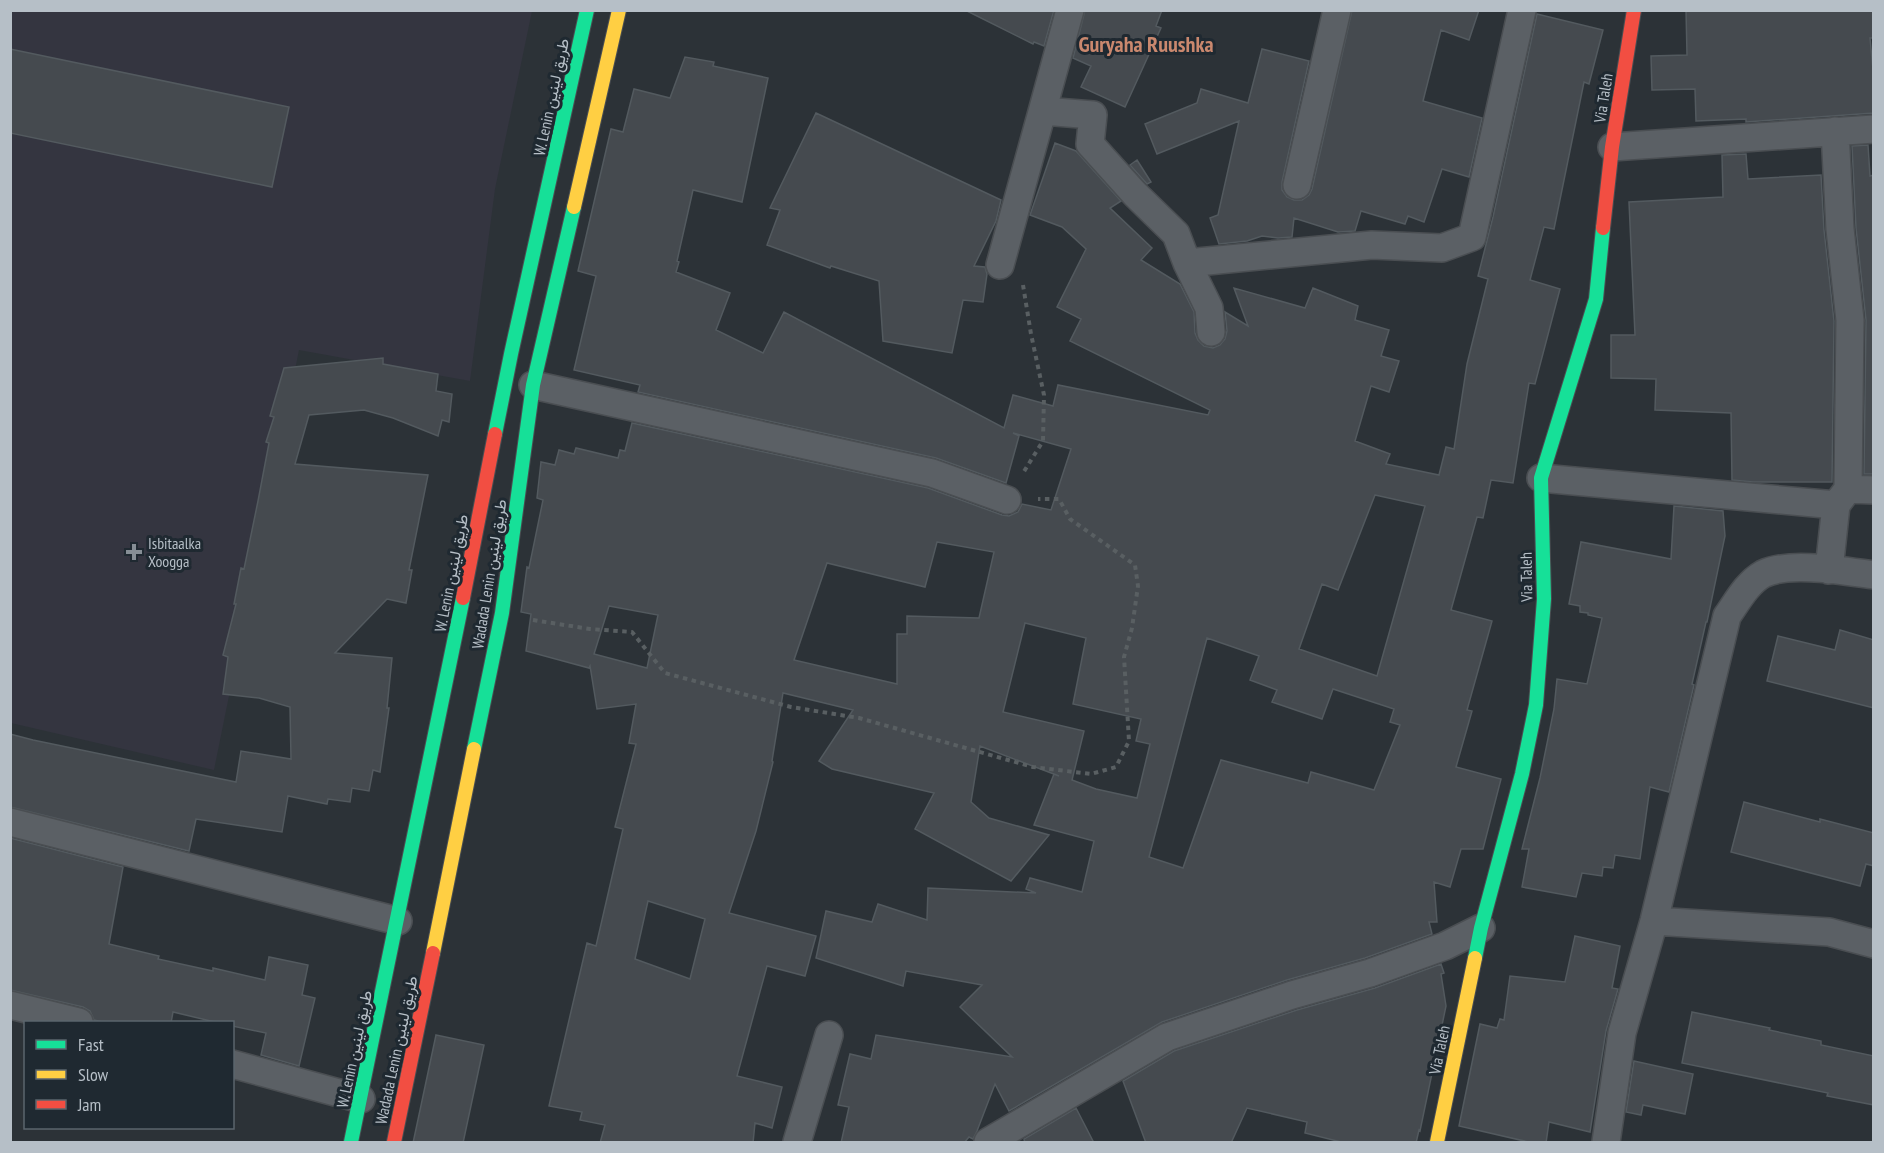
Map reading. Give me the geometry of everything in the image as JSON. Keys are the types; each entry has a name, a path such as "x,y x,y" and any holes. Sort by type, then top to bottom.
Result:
{"main road":[{"name":"W. Lenin طريق لينين","path":"351,1143 398,921 511,354 587,10"},
{"name":"Wadada Lenin طريق لينين","path":"394,1143 502,613 533,385 620,10"},
{"name":"Via Taleh","path":"1437,1143 1481,928 1522,774 1536,705 1544,599 1541,478 1596,299 1612,147 1634,10"}],"street":[{"path":"1000,265 1070,10"},
{"path":"1297,185 1337,10"},
{"path":"1187,263 1372,245 1442,248 1472,237 1522,10"},
{"path":"1043,111 1093,115 1090,144 1135,194 1176,234 1209,308 1211,332"},
{"path":"1612,147 1874,129"},
{"path":"1829,570 1853,495 1850,320 1840,229 1835,131"},
{"path":"533,385 932,473 1007,500"},
{"path":"1541,478 1853,495"},
{"path":"1606,1143 1622,1033 1654,921 1727,616 1748,586 1763,574 1785,568 1874,575"},
{"path":"10,822 398,921"},
{"path":"1654,921 1829,932 1874,944"},
{"path":"988,1143 1167,1037 1292,995 1370,973 1445,946 1481,928"},
{"path":"10,1005 71,1021"},
{"path":"797,1143 830,1035"},
{"path":"234,1065 361,1099"}],"path":[{"path":"1000,265 1022,281 1044,395 1043,441 1007,500"},
{"path":"502,613 541,622 632,632 665,673 791,707 859,718 1033,767 1091,774 1116,767 1129,741 1124,657 1132,628 1138,586 1135,565 1070,519 1059,499 1007,500"}],"shaded area":[{"name":"Isbitaalka Xoogga","path":"11,11 532,11 495,189 470,381 299,350 214,770 11,723"}],"building":[{"path":"965,10 1054,10 1044,46 1034,42 1033,44"},
{"path":"1085,10 1162,10 1156,26 1161,28 1125,107 1081,87 1091,66 1073,58"},
{"path":"1352,10 1479,10 1469,40 1441,30 1423,101 1482,118 1469,177 1442,169 1424,222 1408,216 1405,224 1361,211 1355,231 1338,232 1294,218 1292,237 1262,236 1247,241 1219,244 1210,218 1218,215 1239,121 1157,154 1145,124 1197,103 1201,89 1248,103 1262,49 1309,61 1282,182 1282,190 1287,197 1302,200 1309,195 1312,189"},
{"path":"1686,10 1874,10 1874,38 1870,38 1874,113 1746,122 1746,119 1696,121 1695,89 1652,90 1651,56 1687,55"},
{"path":"1537,14 1603,30 1589,84 1584,82 1554,229 1544,227 1530,280 1560,289 1535,384 1529,383 1513,483 1491,480 1483,518 1477,517 1451,610 1492,621 1467,710 1472,711 1456,767 1501,779 1483,849 1461,849 1450,887 1434,882 1437,922 1429,922 1432,934 1365,958 1287,980 1162,1022 1009,1111 995,1084 973,1139 969,1137 964,1143 841,1143 849,1107 838,1105 850,1054 871,1059 876,1035 1012,1057 960,1007 982,985 906,971 903,986 816,958 826,911 872,922 878,904 927,920 928,888 1036,893 1026,889 1030,878 1082,892 1094,841 1034,825 1054,774 980,746 971,802 989,818 1049,835 1011,881 915,829 934,793 832,769 819,761 853,710 783,693 773,762 756,831 729,913 816,936 805,976 767,966 737,1076 782,1087 772,1128 755,1123 753,1143 600,1143 605,1125 580,1120 582,1112 549,1106 587,943 596,946 623,829 615,827 636,744 629,743 636,704 597,709 590,666 589,668 526,651 531,614 521,612 527,567 529,568 543,500 537,498 541,462 555,465 559,450 574,454 576,448 618,458 620,450 625,451 632,423 928,488 1009,516 1018,512 1022,504 1051,510 1071,449 1013,433 1019,436 1006,483 936,458 638,392 640,385 574,370 596,276 578,271 611,129 623,132 634,89 670,98 685,57 714,62 713,66 768,78 742,202 693,190 676,272 730,293 716,330 763,353 784,312 1004,428 1013,395 1053,406 1058,385 1208,415 1210,410 1070,341 1081,319 1057,307 1086,249 1062,227 1030,215 1055,143 1076,151 1121,201 1110,208 1152,248 1141,260 1180,284 1194,312 1195,333 1204,346 1213,348 1225,339 1227,331 1225,312 1248,326 1234,288 1305,308 1313,288 1358,306 1355,320 1389,330 1381,356 1399,361 1389,392 1371,386 1355,441 1390,454 1386,464 1439,475 1446,447 1454,449 1467,364 1488,279 1478,276","holes":["1375,495 1425,506 1377,676 1299,649 1322,584 1338,590","937,542 994,552 979,618 907,616 907,634 897,634 897,684 794,660 827,563 925,587","609,606 658,615 647,668 594,654","1025,623 1086,638 1073,704 1141,719 1136,741 1150,744 1137,798 1096,789 1072,780 1084,731 1003,712","1207,638 1259,656 1250,680 1277,690 1272,702 1322,719 1333,689 1394,709 1390,722 1400,725 1374,790 1311,772 1308,783 1221,760 1183,868 1149,857","648,901 705,919 690,979 635,959"]},
{"path":"10,49 289,107 272,187 10,133"},
{"path":"816,113 1001,200 996,221 974,266 985,267 987,274 983,302 963,300 952,353 883,341 879,281 831,266 830,268 767,245 780,210 770,208"},
{"path":"1868,145 1870,176 1874,175 1874,474 1864,474 1866,320 1856,228 1852,146"},
{"path":"1746,154 1748,179 1821,175 1824,230 1834,321 1832,482 1732,480 1731,413 1655,410 1656,379 1611,378 1611,335 1635,335 1629,202 1723,197 1722,155"},
{"path":"1137,160 1151,182 1147,184 1130,165"},
{"path":"383,358 383,364 438,374 436,391 452,394 449,422 442,420 438,436 393,418 364,410 309,415 295,464 428,475 409,570 412,570 406,603 387,599 335,653 392,658 387,708 389,708 380,772 373,770 369,791 352,788 350,802 328,799 327,804 288,796 282,832 196,819 189,851 10,807 10,734 236,782 241,751 291,759 290,707 259,698 223,694 228,657 223,655 258,501 269,443 266,442 274,417 270,416 284,368"},
{"path":"1674,506 1723,511 1725,536 1669,792 1650,787 1640,859 1615,855 1613,868 1603,867 1602,876 1582,873 1576,897 1522,887 1529,849 1522,849 1540,778 1554,709 1557,679 1587,684 1602,618 1580,612 1580,606 1569,604 1581,542 1671,559"},
{"path":"1840,630 1874,640 1874,708 1767,681 1778,636 1835,650"},
{"path":"1744,802 1820,822 1820,819 1874,833 1874,866 1866,864 1860,886 1731,852"},
{"path":"10,838 123,867 109,944 159,956 158,959 265,980 269,957 308,965 302,995 315,998 299,1066 261,1055 266,1033 234,1026 234,1021 211,1021 173,1012 171,1021 98,1021 94,1020 90,1011 83,1007 10,990"},
{"path":"1575,936 1620,946 1612,988 1618,989 1606,1031 1590,1132 1549,1122 1546,1143 1533,1143 1459,1126 1480,1024 1497,1028 1500,1019 1504,1020 1510,976 1565,982"},
{"path":"1441,964 1444,973 1441,974 1446,1006 1416,1143 1345,1143 1305,1133 1307,1122 1247,1108 1231,1143 1146,1143 1123,1081 1174,1051 1297,1010 1375,988"},
{"path":"1692,1012 1770,1028 1769,1030 1821,1041 1821,1045 1874,1056 1874,1105 1827,1096 1828,1093 1682,1063"},
{"path":"436,1035 484,1045 463,1143 413,1143"},
{"path":"1634,1061 1693,1074 1685,1114 1643,1105 1641,1115 1626,1112"},
{"path":"1076,1108 1094,1143 1025,1143 1024,1139"}],"traffic: fast":[{"path":"495,434 587,10"},
{"path":"474,749 502,613 533,385 574,207"},
{"path":"1475,958 1522,774 1536,705 1544,599 1541,478 1596,299 1603,228"},
{"path":"351,1142 463,598"}],"traffic: slow":[{"path":"574,207 619,10"},
{"path":"433,953 474,749"},
{"path":"1437,1142 1475,958"}],"traffic: jam":[{"path":"1603,228 1612,147 1634,10"},
{"path":"463,598 495,434"},
{"path":"394,1142 433,953"}],"place":[{"name":"Isbitaalka Xoogga","path":"134,552"}],"district":[{"name":"Guryaha Ruushka","path":"1146,44"}]}
